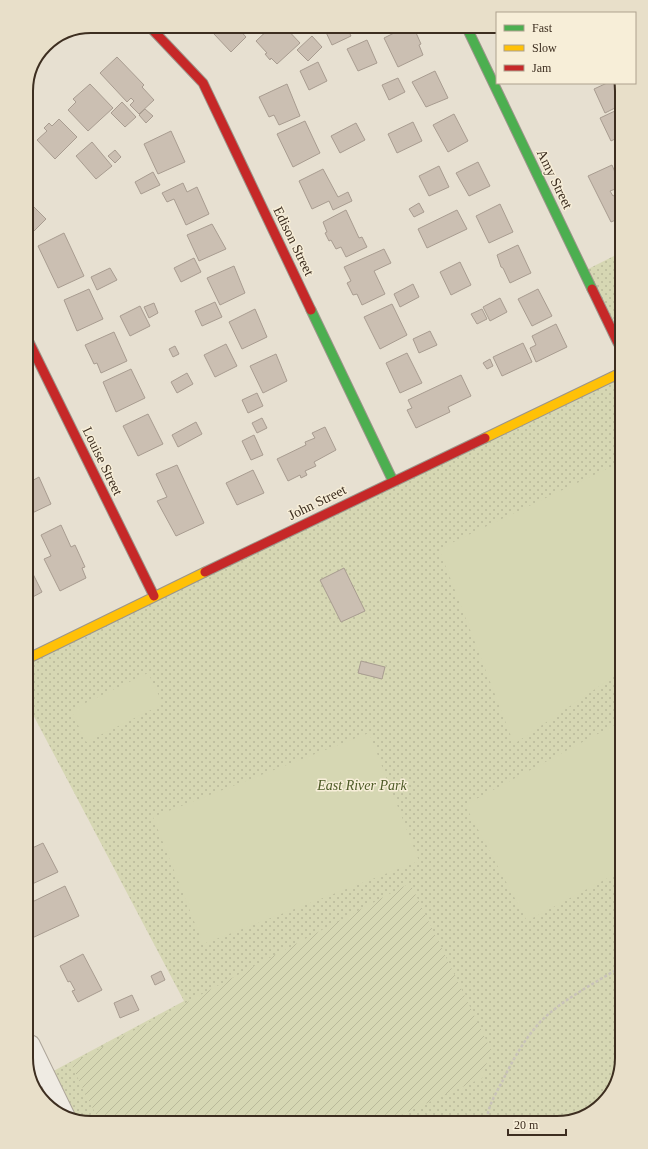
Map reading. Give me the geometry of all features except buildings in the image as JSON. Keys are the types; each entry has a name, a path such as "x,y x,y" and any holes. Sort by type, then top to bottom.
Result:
{"street":[{"name":"Edison Street","path":"156,33 203,83 393,481"},
{"name":"Amy Street","path":"469,33 615,337"},
{"name":"Louise Street","path":"33,350 154,596"},
{"name":"John Street","path":"33,656 154,596 615,375"},
{"path":"33,1054 38,1079 58,1105"}],"path":[{"path":"488,1116 496,1093 522,1047 550,1012 615,971"}],"green space":[{"path":"615,256 615,337 584,271"},
{"name":"East River Park","path":"615,375 615,1065 609,1084 601,1096 583,1110 564,1116 87,1116 72,1113 62,1108 46,1075 184,1001 33,715 33,656"},
{"path":"615,465 615,674 613,677 514,744 439,549"},
{"path":"148,673 163,704 86,742 71,710"},
{"path":"615,725 615,874 527,921 465,805"},
{"path":"369,733 419,861 203,944 153,817"},
{"path":"410,883 491,1050 482,1078 399,1116 97,1116 71,1064"}],"traffic: fast":[{"path":"469,33 592,289"},
{"path":"311,310 393,481"}],"traffic: slow":[{"path":"485,438 615,375"},
{"path":"33,656 205,572"}],"traffic: jam":[{"path":"156,33 203,83 311,310"},
{"path":"592,289 615,337"},
{"path":"33,350 154,596"},
{"path":"205,572 485,438"}]}
